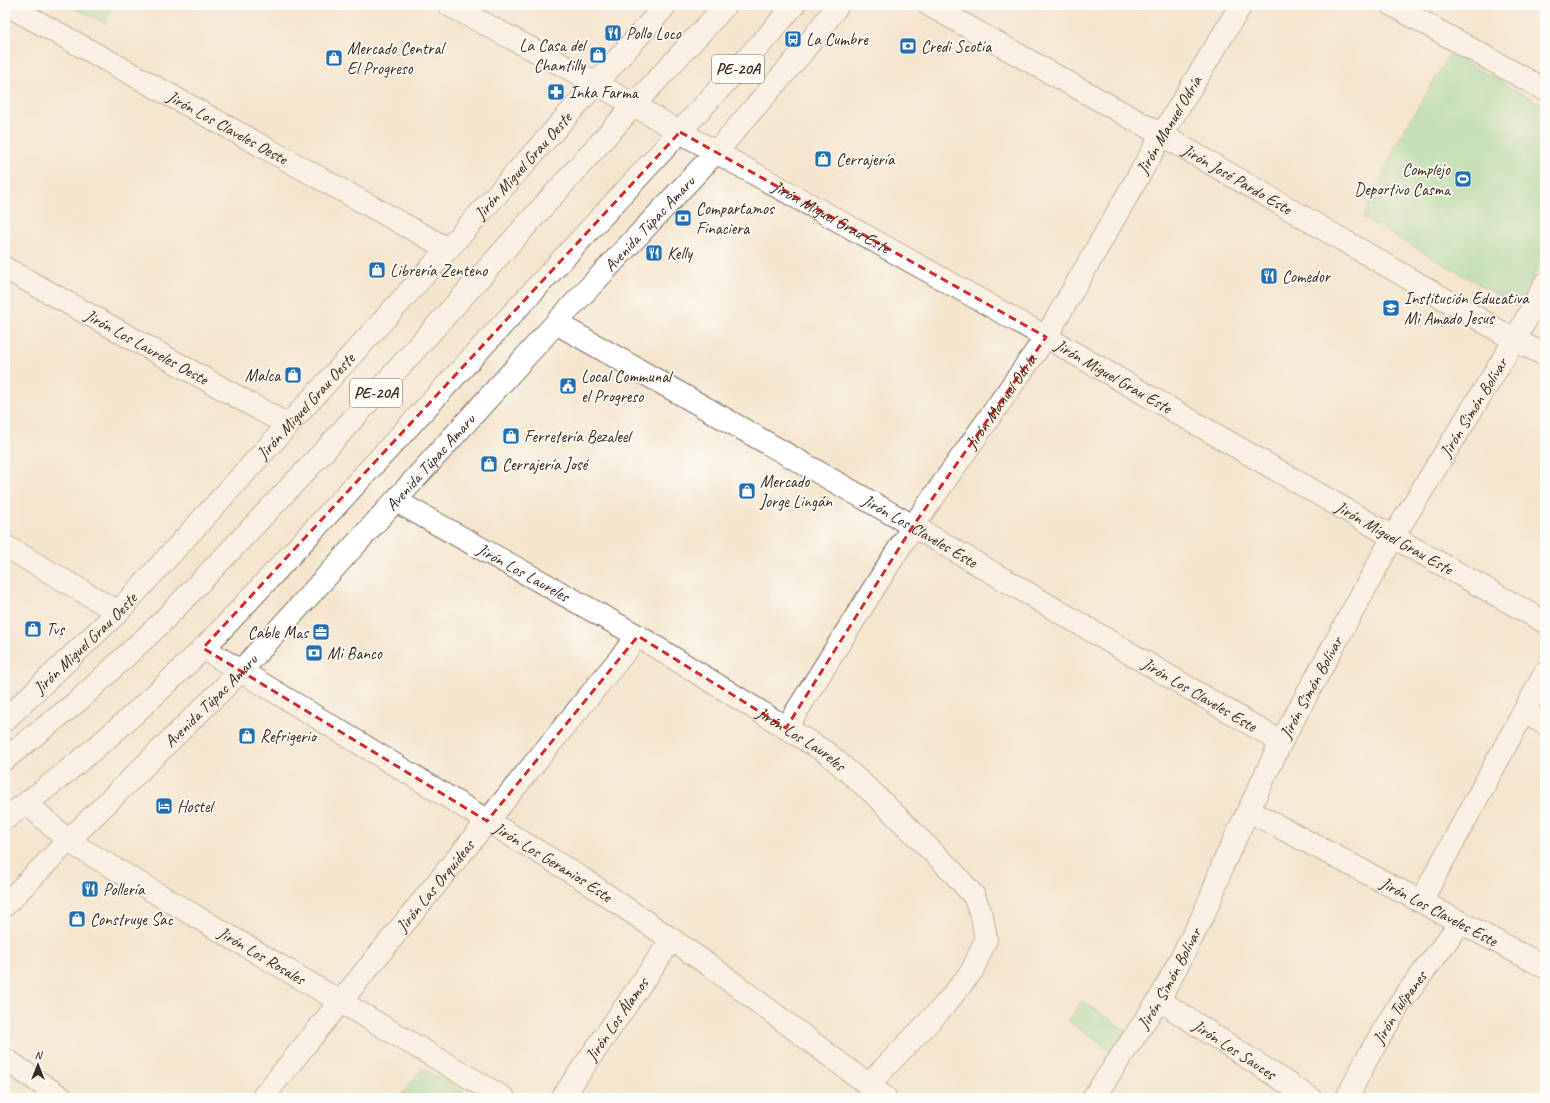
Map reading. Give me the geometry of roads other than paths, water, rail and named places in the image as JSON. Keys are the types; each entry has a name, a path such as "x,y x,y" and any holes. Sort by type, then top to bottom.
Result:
{"main road":[{"path":"450,5 596,83 680,132"},
{"name":"Jirón Miguel Grau Oeste","path":"5,720 118,612 448,249 666,5"},
{"name":"PE-20A","path":"5,759 78,702 166,617 327,448 634,105 726,5"},
{"name":"PE-20A","path":"5,819 42,791 137,711 203,648 262,586 680,132 766,38 794,5"},
{"name":"Avenida Túpac Amaru","path":"5,905 240,672 556,324 716,152 800,55 838,5"},
{"name":"Jirón José Pardo Este","path":"929,5 1162,135 1515,340 1545,355"},
{"name":"Jirón Manuel Odría","path":"786,728 913,526 1046,337 1162,135 1241,5"},
{"path":"1392,5 1545,90"},
{"name":"Jirón Los Claveles Oeste","path":"16,7 448,249"},
{"name":"Jirón Miguel Grau Este","path":"680,132 1046,337 1392,537 1545,622"},
{"name":"Jirón Los Laureles Oeste","path":"5,268 288,425"},
{"name":"Jirón Simón Bolívar","path":"1093,1098 1159,1000 1201,920 1223,864 1281,742 1392,537 1515,340 1545,284"},
{"name":"Jirón Los Claveles Este","path":"556,324 913,526 1281,742"},
{"name":"Jirón Los Laureles","path":"396,501 638,636 827,753 874,794 952,871 974,896 982,916 986,939 972,971 944,1006 868,1085"},
{"path":"5,546 118,612"},
{"name":"Jirón Las Orquídeas","path":"262,1098 638,636"},
{"name":"Jirón Los Geranios Este","path":"203,648 240,672 583,878 709,965 886,1098"},
{"path":"1421,901 1545,673"},
{"path":"1524,712 1545,724"},
{"name":"Jirón Los Rosales","path":"27,803 68,841 504,1098"},
{"name":"Jirón Los Claveles Este","path":"1249,811 1545,967"},
{"name":"Jirón Tulipanes","path":"1348,1098 1366,1060 1400,1002 1461,922"},
{"name":"Jirón Los Álamos","path":"562,1098 672,939"},
{"name":"Jirón Los Sauces","path":"1159,1000 1310,1098"},
{"path":"5,1059 62,1098"}],"place":[{"name":"Pollo Loco","path":"613,33"},
{"name":"La Cumbre","path":"793,39"},
{"name":"Credi Scotia","path":"908,46"},
{"name":"La Casa del Chantilly","path":"598,55"},
{"name":"Mercado Central El Progreso","path":"334,58"},
{"name":"Inka Farma","path":"556,92"},
{"name":"Cerrajería","path":"823,159"},
{"name":"Complejo Deportivo Casma","path":"1463,179"},
{"name":"Compartamos Finaciera","path":"683,218"},
{"name":"Kelly","path":"654,253"},
{"name":"Librería Zenteno","path":"377,270"},
{"name":"Comedor","path":"1269,276"},
{"name":"Institución Educativa Mi Amado Jesus","path":"1391,308"},
{"name":"Malca","path":"293,375"},
{"name":"Local Communal el Progreso","path":"568,386"},
{"name":"Ferretería Bezaleel","path":"511,436"},
{"name":"Cerrajería José","path":"489,464"},
{"name":"Mercado Jorge Lingán","path":"747,491"},
{"name":"Tvs","path":"33,629"},
{"name":"Cable Mas","path":"321,632"},
{"name":"Mi Banco","path":"314,653"},
{"name":"Refrigerio","path":"247,736"},
{"name":"Hostel","path":"164,806"},
{"name":"Pollería","path":"90,889"},
{"name":"Construye Sac","path":"77,919"}]}
